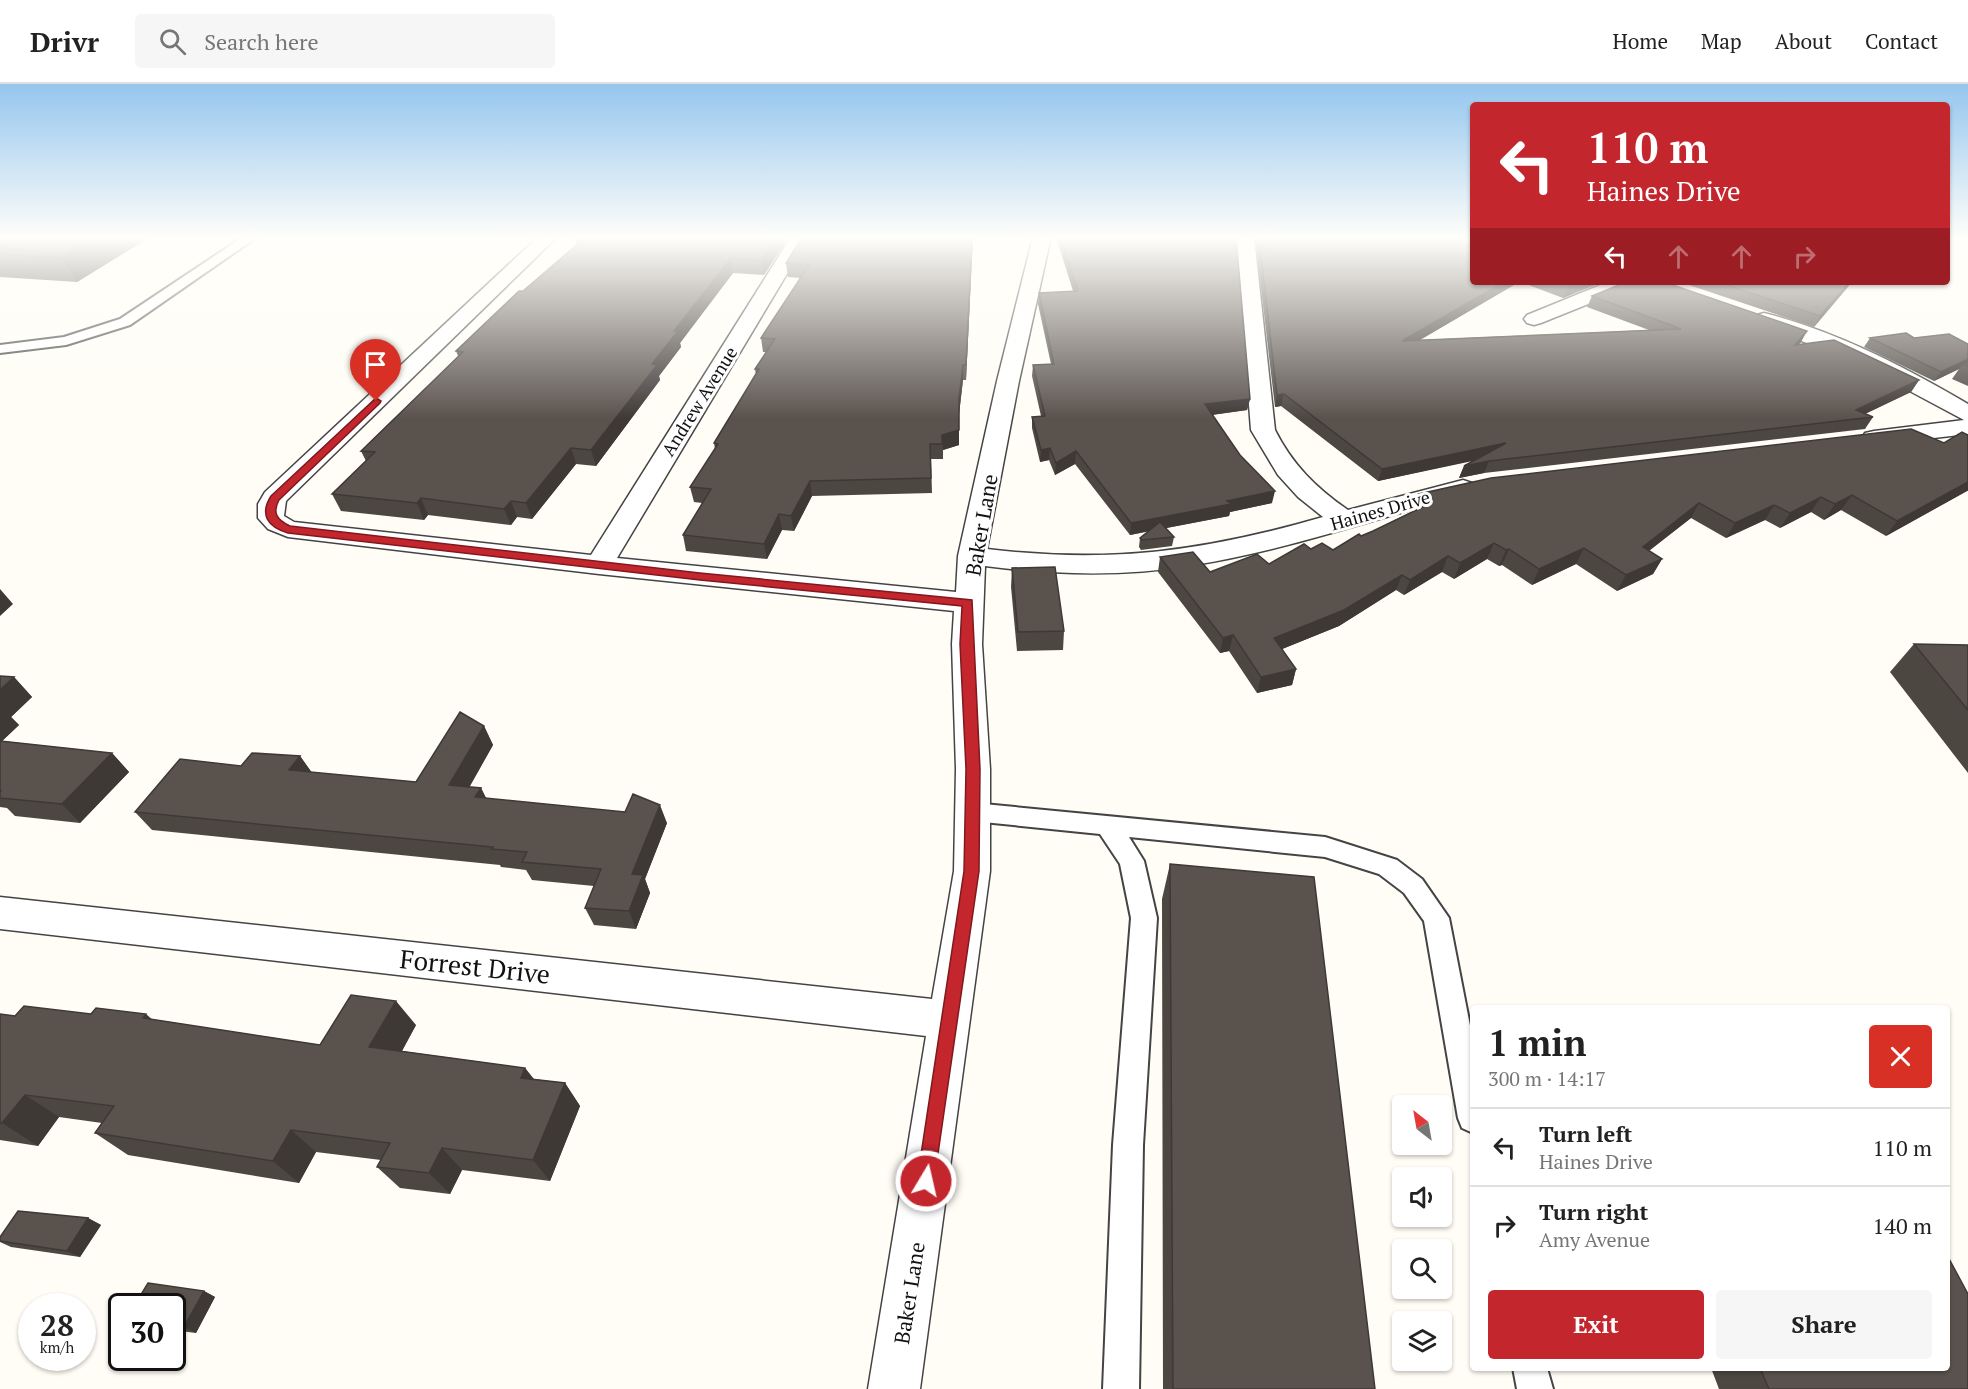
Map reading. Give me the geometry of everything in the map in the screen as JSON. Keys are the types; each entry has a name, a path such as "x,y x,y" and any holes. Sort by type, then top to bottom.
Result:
{"street":[{"path":"484,298 274,498 269,507 270,518 277,525 288,529 599,565 968,603"},
{"name":"Andrew Avenue","path":"599,565 763,298"},
{"name":"Baker Lane","path":"894,1389 972,871 973,769 967,644 972,556 1028,298"},
{"path":"1251,298 1263,430 1273,453 1290,476 1315,499 1344,520"},
{"path":"1534,319 1586,298"},
{"path":"1743,312 1800,331 1877,362 1968,414"},
{"path":"1852,440 1968,427"},
{"name":"Haines Drive","path":"972,556 1012,561 1083,564 1140,563 1194,557 1260,543 1408,500 1484,483"},
{"name":"Forrest Drive","path":"0,913 951,1020"}],"lane":[{"path":"0,349 66,341 125,322 161,298"},
{"path":"972,812 1325,847 1388,867 1413,886 1436,918 1470,1102"},
{"path":"1107,825 1132,861 1144,918 1128,1145 1121,1389"},
{"path":"1531,1371 1535,1389"}],"building":[{"path":"512,298 700,298 652,364 657,365 591,450 571,448 526,503 511,501 504,509 421,498 417,503 332,494 375,452 361,451 463,352 456,351"},
{"path":"787,298 969,298 966,365 963,365 959,399 959,430 942,435 942,444 930,444 931,478 810,481 791,516 779,514 764,544 683,535 711,489 690,487 718,444 714,443 759,369 755,369 775,339 761,338"},
{"path":"1040,298 1241,298 1250,399 1205,404 1240,455 1275,491 1227,501 1231,504 1131,523 1076,451 1056,463 1050,448 1041,450 1032,417 1045,416 1033,365 1054,364"},
{"path":"1266,298 1477,298 1402,341 1681,329 1597,298 1710,298 1807,331 1795,345 1834,340 1919,380 1856,410 1873,417 1489,461 1464,466 1506,443 1382,469 1284,394 1277,395"},
{"path":"1766,298 1836,298 1820,316"},
{"path":"1906,333 1914,338 1949,334 1968,344 1968,359 1941,372 1870,338"},
{"path":"1911,429 1944,443 1962,432 1968,435 1968,482 1897,521 1852,495 1835,504 1821,497 1790,513 1774,505 1735,523 1699,503 1643,547 1662,559 1626,575 1584,548 1539,569 1509,549 1506,550 1494,543 1460,563 1448,556 1410,580 1402,575 1344,610 1274,638 1296,669 1261,677 1233,635 1223,638 1160,557 1193,552 1210,572 1257,554 1269,564 1304,544 1311,549 1322,543 1333,550 1359,534 1361,536 1373,531 1431,503 1419,494 1491,478"},
{"path":"1160,522 1174,537 1142,540 1140,538"},
{"path":"1055,567 1064,631 1018,632 1012,568"},
{"path":"1914,644 1968,645 1968,710"},
{"path":"0,676 14,677 0,690"},
{"path":"460,712 484,726 449,785 481,788 475,797 625,812 633,794 660,805 632,874 643,875 629,911 585,908 601,869 522,862 527,852 135,812 180,759 241,766 252,753 300,756 289,770 416,782"},
{"path":"0,741 112,753 62,804 0,798"},
{"path":"1170,864 1314,877 1375,1389 1173,1389"},
{"path":"351,995 396,1001 369,1047 525,1068 521,1078 565,1083 533,1160 442,1148 429,1173 377,1167 390,1143 291,1130 273,1161 95,1133 114,1106 25,1095 0,1123 0,1014 15,1016 24,1006 91,1014 96,1008 146,1014 143,1018 320,1045"},
{"path":"18,1211 88,1218 67,1251 0,1241 0,1237"},
{"path":"1950,1261 1968,1294 1968,1389 1769,1389 1761,1371 1950,1371"},
{"path":"148,1283 204,1291 186,1323 186,1293 142,1293"}],"route":[{"path":"376,401 274,498 269,507 270,518 277,525 288,529 700,576 968,603 967,644 973,769 972,871 926,1181"}]}
